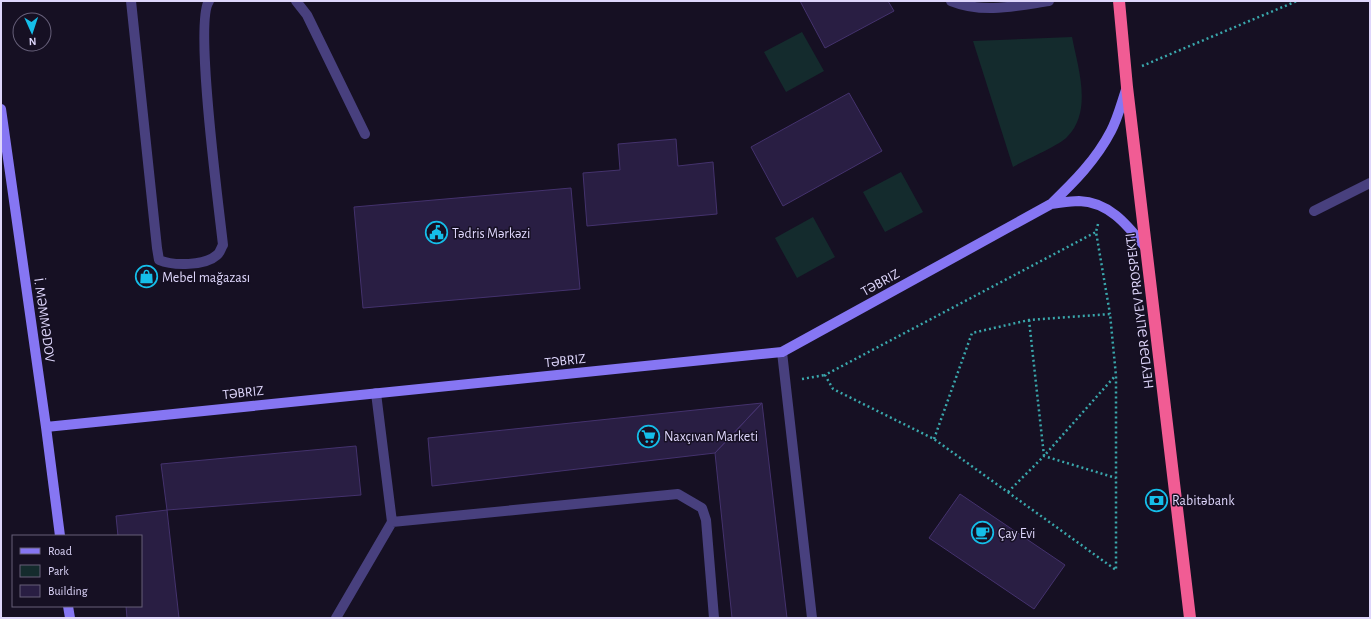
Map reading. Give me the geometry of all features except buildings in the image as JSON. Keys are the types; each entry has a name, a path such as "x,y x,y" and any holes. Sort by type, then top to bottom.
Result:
{"highway":[{"name":"HEYDƏR ƏLIYEV PROSPEKTI","path":"1119,1 1125,73 1190,618"}],"main road":[{"path":"1051,204 1077,179 1096,155 1112,130 1127,87"},
{"name":"İ. MƏMMƏDOV","path":"1,109 60,535"},
{"path":"1051,204 1080,201 1104,207 1122,220 1146,248"},
{"name":"TƏBRIZ","path":"46,427 376,392 782,352 1051,204"},
{"path":"68,607 70,618"}],"street":[{"path":"131,1 156,248 159,260 175,265 209,260 218,255 223,245 205,69 204,33 209,1"},
{"path":"296,1 308,15 365,134"},
{"path":"950,1 963,6 997,9 1025,3 1049,1"},
{"path":"1314,211 1370,183"},
{"path":"782,352 787,381 812,618"},
{"path":"336,618 392,522 376,392"},
{"path":"392,522 678,494 702,508 706,520 714,618"}],"path":[{"path":"1125,73 1297,1"},
{"path":"787,381 825,375 1096,232 1110,314 1116,376 1116,570 934,439 833,388 825,375"},
{"path":"934,439 972,333 1029,320 1110,314"},
{"path":"1029,320 1044,456"},
{"path":"1008,492 1044,456 1116,376"},
{"path":"1044,456 1116,478"}],"green space":[{"path":"802,32 824,71 786,92 764,52"},
{"path":"1072,37 1082,89 1080,115 1075,127 1063,140 1013,167 973,41"},
{"path":"901,172 923,212 885,232 863,192"},
{"path":"813,217 835,257 797,278 775,238"}],"place":[{"name":"Tədris Mərkəzi","path":"437,233"},
{"name":"Mebel mağazası","path":"147,277"},
{"name":"Naxçıvan Marketi","path":"649,436"},
{"name":"Rabitəbank","path":"1156,500"},
{"name":"Çay Evi","path":"983,533"}]}
